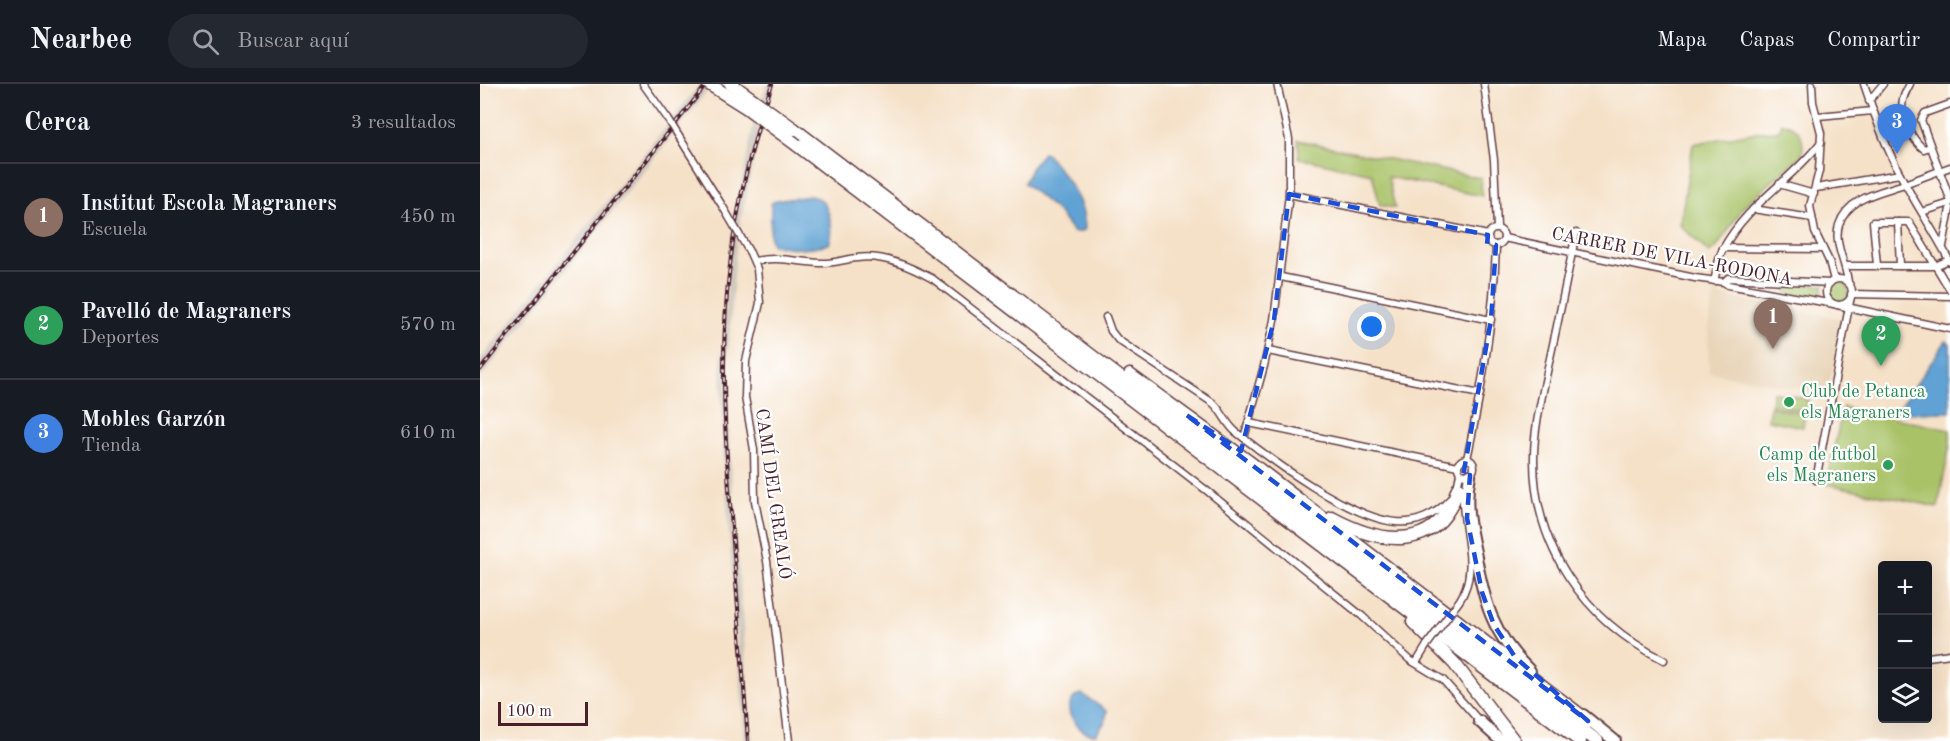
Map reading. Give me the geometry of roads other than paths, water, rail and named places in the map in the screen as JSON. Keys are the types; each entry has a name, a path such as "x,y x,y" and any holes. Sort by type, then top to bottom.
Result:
{"highway":[{"path":"710,84 797,144 1580,741"},
{"path":"731,84 794,129 1598,741"},
{"path":"933,235 946,239 956,246 1185,414 1615,741"},
{"path":"1185,414 1218,435 1312,505 1339,522 1369,534 1402,538 1426,531 1445,516 1458,488"},
{"path":"1465,474 1467,518 1482,592 1494,625 1508,648 1522,663 1576,708 1588,721"},
{"path":"1328,549 1335,560 1404,614 1441,650 1469,682 1514,741"},
{"path":"1479,721 1501,741"}],"street":[{"name":"CAMÍ DEL GREALÓ","path":"643,84 668,119 723,207 755,261 759,278 760,303 746,361 745,397 753,450 755,501 768,570 789,741"},
{"path":"1245,438 1268,351 1281,277 1289,194 1288,139 1276,84"},
{"path":"1484,84 1494,160 1497,228"},
{"path":"1812,84 1813,102 1818,116 1821,141 1815,191 1810,206 1815,232 1823,249 1832,282"},
{"path":"1846,266 1935,266 1949,261 1900,174 1864,84"},
{"path":"1869,101 1883,84"},
{"path":"1910,84 1904,94 1902,109 1920,147 1924,149 1929,145"},
{"path":"1922,212 1950,201 1921,124 1922,115 1950,104"},
{"path":"1818,116 1873,111"},
{"path":"1714,281 1724,248 1737,228 1753,209 1796,170 1821,141"},
{"path":"1816,480 1851,295 1846,266 1838,244 1839,225 1847,210 1862,198 1950,167"},
{"path":"1779,184 1815,191 1900,174"},
{"path":"1289,194 1488,235"},
{"path":"1753,209 1812,218"},
{"path":"1943,247 1947,238 1950,209"},
{"path":"1877,265 1874,222 1909,222 1950,290"},
{"path":"1898,222 1900,266"},
{"path":"1497,228 1502,231 1504,238 1496,245 1490,242 1488,235 1492,229 1497,228"},
{"path":"1576,233 1536,430 1534,470 1540,510 1558,560 1588,603 1619,633 1664,660"},
{"name":"CARRER DE VILA-RODONA","path":"1504,238 1950,329"},
{"path":"1467,459 1491,320 1496,245"},
{"path":"1724,248 1823,249"},
{"path":"755,261 777,258 824,263 873,257 906,266 933,279 1165,457 1362,616 1408,658 1432,672 1448,685 1493,741"},
{"path":"1281,277 1491,320"},
{"path":"1724,282 1728,278 1832,282 1840,279 1848,283"},
{"name":"CARRER DE VILA-RODONA","path":"1784,295 1782,288 1785,280"},
{"path":"1832,282 1827,288 1827,296 1836,304 1845,303 1851,295"},
{"path":"1851,295 1950,296"},
{"path":"1106,317 1111,331 1118,339 1213,403 1222,411 1232,429 1318,490 1363,512 1388,521 1405,522 1426,517 1447,503 1465,474 1474,470 1474,464 1467,459 1461,460 1458,466"},
{"path":"1268,351 1480,394"},
{"path":"1249,423 1458,466 1465,474 1462,510 1469,573 1464,593 1416,663"},
{"path":"1932,656 1950,654"}],"water":[{"path":"1043,153 1046,153 1060,170 1077,198 1084,218 1085,229 1082,232 1073,232 1058,212 1024,183 1033,165"},
{"path":"810,196 820,199 829,214 832,233 829,244 803,249 773,245 770,241 771,204 774,201"},
{"path":"1946,341 1950,344 1950,412 1896,413"},
{"path":"1082,694 1107,711 1105,722 1096,734 1091,734 1077,726 1070,715 1071,702"}],"railway":[{"path":"480,370 707,84"},
{"path":"748,741 727,462 724,396 725,331 730,265 741,196 772,84"}],"place":[{"name":"Mobles Garzón","path":"1897,154"},
{"name":"Institut Escola Magraners","path":"1773,349"},
{"name":"Pavelló de Magraners","path":"1881,366"},
{"name":"Club de Petanca els Magraners","path":"1789,402"},
{"name":"Camp de futbol els Magraners","path":"1888,465"}]}
